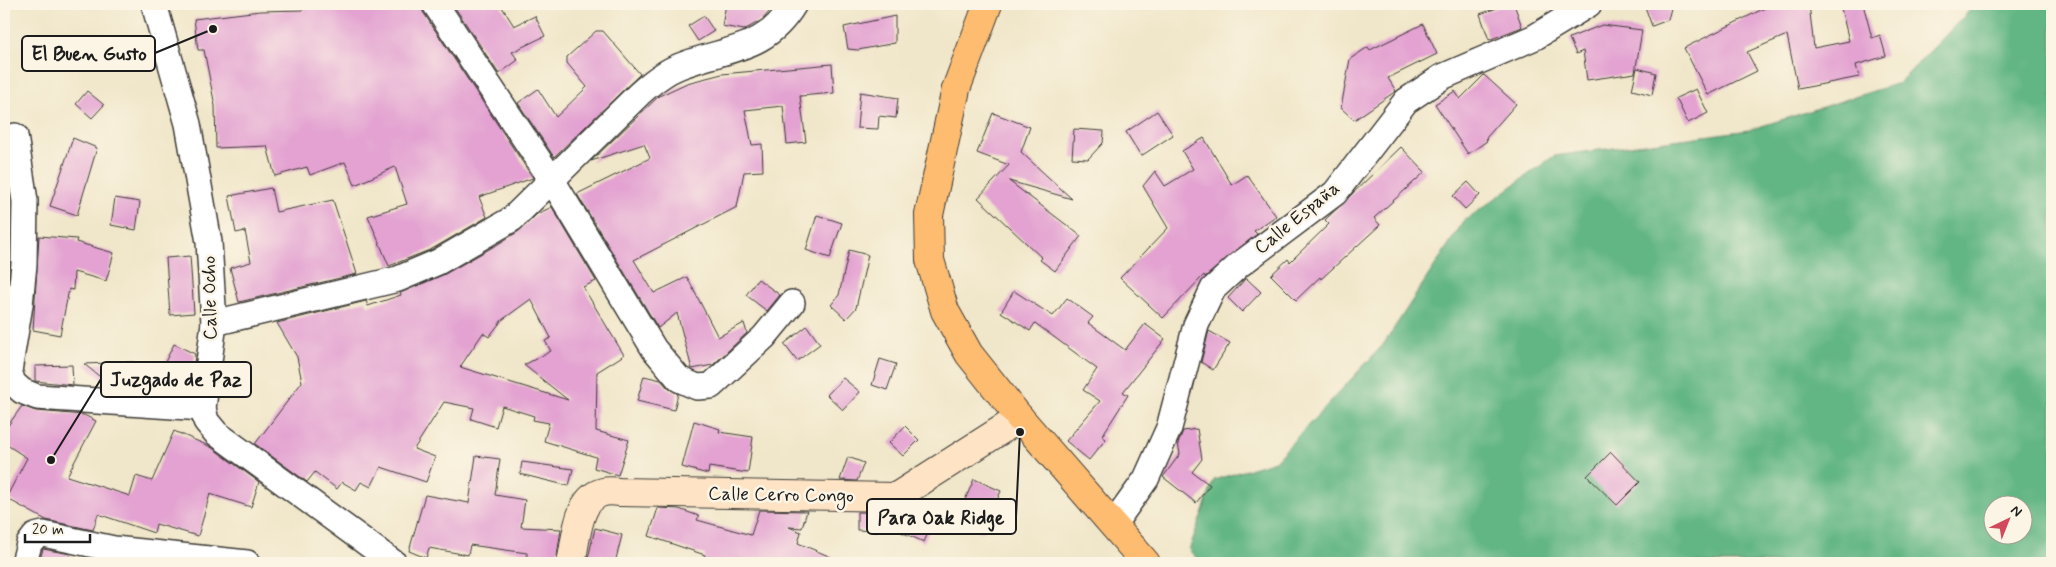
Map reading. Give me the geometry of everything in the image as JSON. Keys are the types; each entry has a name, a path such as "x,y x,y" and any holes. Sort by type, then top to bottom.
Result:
{"main road":[{"path":"988,4 956,89 929,215 930,260 945,311 969,354 1020,418 1146,563"}],"street":[{"name":"Calle Ocho","path":"154,4 188,124 209,242 214,323 203,408"},
{"path":"435,4 552,180 654,348 679,380 697,387 711,386 764,337 792,303"},
{"path":"214,323 406,276 438,262 512,219 639,94 659,77 678,67 760,40 783,21 794,4"},
{"name":"Calle España","path":"1113,525 1146,479 1169,428 1196,325 1213,288 1238,265 1335,193 1406,101 1442,77 1535,37 1589,4"},
{"path":"15,136 25,201 24,264 20,305 9,371 13,383 22,391 37,397 203,408 206,421 216,433 394,563"},
{"name":"Calle Cerro Congo","path":"571,563 583,510 595,493 607,490 896,497 1020,418"},
{"path":"24,563 29,544 35,536 43,534 114,549 247,563"}],"green space":[{"path":"1976,4 2052,7 2052,563 1201,563 1189,550 1214,480 1275,461 1383,345 1464,221 1554,156 1749,130 1899,83"}],"building":[{"path":"305,4 421,4 423,12 533,178 479,197 487,217 432,249 389,266 368,216 407,204 395,167 355,185 345,162 310,175 307,167 275,176 267,146 216,148 215,106 204,50 198,50 194,19 260,11 303,10"},
{"path":"458,4 500,4 514,26 535,16 545,36 512,52 518,60 499,74 454,6"},
{"path":"726,4 776,4 762,20 744,30 722,26"},
{"path":"1508,4 1514,4 1522,27 1489,40 1480,14"},
{"path":"1644,4 1672,4 1668,20 1652,26"},
{"path":"1773,4 1809,4 1814,48 1849,41 1840,4 1863,4 1872,38 1880,35 1886,56 1856,65 1859,77 1798,89 1787,35 1747,52 1757,71 1708,95 1684,48"},
{"path":"704,16 714,31 698,41 688,26"},
{"path":"895,16 895,43 858,50 848,49 844,27"},
{"path":"1423,24 1437,54 1388,78 1396,91 1354,120 1341,108 1350,59 1368,47 1370,50"},
{"path":"1602,25 1642,30 1635,73 1587,80 1583,51 1576,54 1569,38"},
{"path":"596,31 603,31 640,74 554,157 518,103 538,89 556,117 587,87 567,63 567,57"},
{"path":"832,64 834,93 800,96 806,142 787,144 783,106 745,110 752,145 762,144 763,171 744,172 737,207 634,260 654,293 687,277 718,337 744,323 747,333 713,365 692,369 677,313 658,328 577,194 650,158 644,144 591,161 659,96 687,83 722,74"},
{"path":"1637,68 1656,73 1652,95 1632,90"},
{"path":"1484,75 1516,104 1486,138 1487,141 1468,154 1435,104 1455,91 1460,99"},
{"path":"1696,89 1708,113 1688,123 1676,98"},
{"path":"87,91 104,105 92,118 76,104"},
{"path":"860,92 898,98 896,118 879,116 878,129 857,128"},
{"path":"1157,111 1173,135 1141,156 1126,132"},
{"path":"993,113 1030,127 1021,152 1072,199 1009,181 1081,236 1055,271 1040,260 1042,258 978,198 1009,165 977,153"},
{"path":"1074,129 1104,131 1103,143 1088,159 1072,158"},
{"path":"73,138 97,148 77,215 50,206"},
{"path":"1204,138 1232,185 1247,175 1276,216 1254,231 1257,234 1205,277 1204,275 1163,318 1120,278 1168,228 1143,186 1155,171 1165,186 1193,169 1182,151"},
{"path":"1401,147 1425,172 1374,218 1380,225 1296,300 1271,275 1288,259 1290,262 1329,224 1325,220"},
{"path":"1468,182 1480,195 1465,209 1453,196"},
{"path":"271,188 276,212 333,200 357,274 239,302 230,268 251,262 245,231 236,233 229,196"},
{"path":"115,198 140,202 136,230 111,225"},
{"path":"552,207 596,281 583,287 624,355 597,372 596,431 629,440 618,475 594,468 596,457 544,441 549,423 533,420 534,416 502,406 496,427 471,419 474,408 444,402 414,449 435,457 426,482 381,467 371,487 361,482 356,490 342,482 337,489 315,472 307,482 255,444 302,382 297,357 277,323 366,301 368,306 401,295 400,293 445,274 498,244 519,231 537,214","holes":["531,299 551,338 545,341 551,351 524,365 568,400 460,367 483,333 489,337 502,320"]},
{"path":"817,215 842,223 830,258 806,250"},
{"path":"4,233 10,234 10,263 4,315"},
{"path":"39,236 77,239 76,242 114,253 106,281 74,272 73,290 69,289 60,335 33,330"},
{"path":"849,250 868,255 856,308 846,319 831,305 839,295"},
{"path":"190,256 194,313 170,315 166,258"},
{"path":"1246,278 1261,292 1242,312 1228,298"},
{"path":"758,279 780,295 767,311 746,295"},
{"path":"1014,291 1053,316 1067,298 1093,317 1088,323 1125,350 1145,324 1165,339 1123,392 1128,395 1102,436 1106,439 1089,460 1066,441 1100,401 1083,390 1097,369 1035,323 1030,331 1001,312"},
{"path":"807,326 820,344 797,361 784,344"},
{"path":"1209,331 1230,343 1213,370 1201,362"},
{"path":"174,344 195,354 194,366 184,387 159,374"},
{"path":"880,359 896,364 887,390 872,385"},
{"path":"134,362 114,388 84,364"},
{"path":"72,365 73,385 35,381 35,366"},
{"path":"644,376 661,380 668,388 678,394 674,410 637,401"},
{"path":"843,378 860,392 843,410 827,395"},
{"path":"22,406 36,411 84,415 96,421 67,476 130,496 136,476 152,481 174,431 211,447 259,482 251,507 210,494 198,536 156,524 154,533 98,514 93,530 46,520 6,498 27,458 4,443 4,431"},
{"path":"694,421 720,429 719,432 753,437 748,473 709,467 708,474 682,467"},
{"path":"905,426 919,440 903,456 889,443"},
{"path":"1197,429 1202,459 1192,472 1210,485 1196,503 1163,477 1180,454 1178,443 1183,431"},
{"path":"1611,452 1640,482 1617,505 1587,476"},
{"path":"476,456 500,459 495,495 525,500 521,527 561,529 556,563 527,562 527,553 470,545 468,555 429,548 426,558 409,551 425,495 469,503"},
{"path":"848,457 864,463 857,481 840,480"},
{"path":"522,462 573,469 569,486 520,474"},
{"path":"974,479 1001,491 983,532 956,521"},
{"path":"658,508 679,509 699,516 697,520 751,535 759,510 807,511 802,528 789,527 801,532 798,543 845,563 703,563 705,555 649,536"},
{"path":"903,511 932,524 924,542 876,521 876,531 857,530 857,512 902,513"},
{"path":"595,528 622,535 615,563 587,563"},
{"path":"43,549 70,554 68,563 39,563"}],"place":[{"name":"El Buen Gusto","path":"213,29"},
{"name":"Para Oak Ridge","path":"1020,432"},
{"name":"Juzgado de Paz","path":"51,460"}]}
